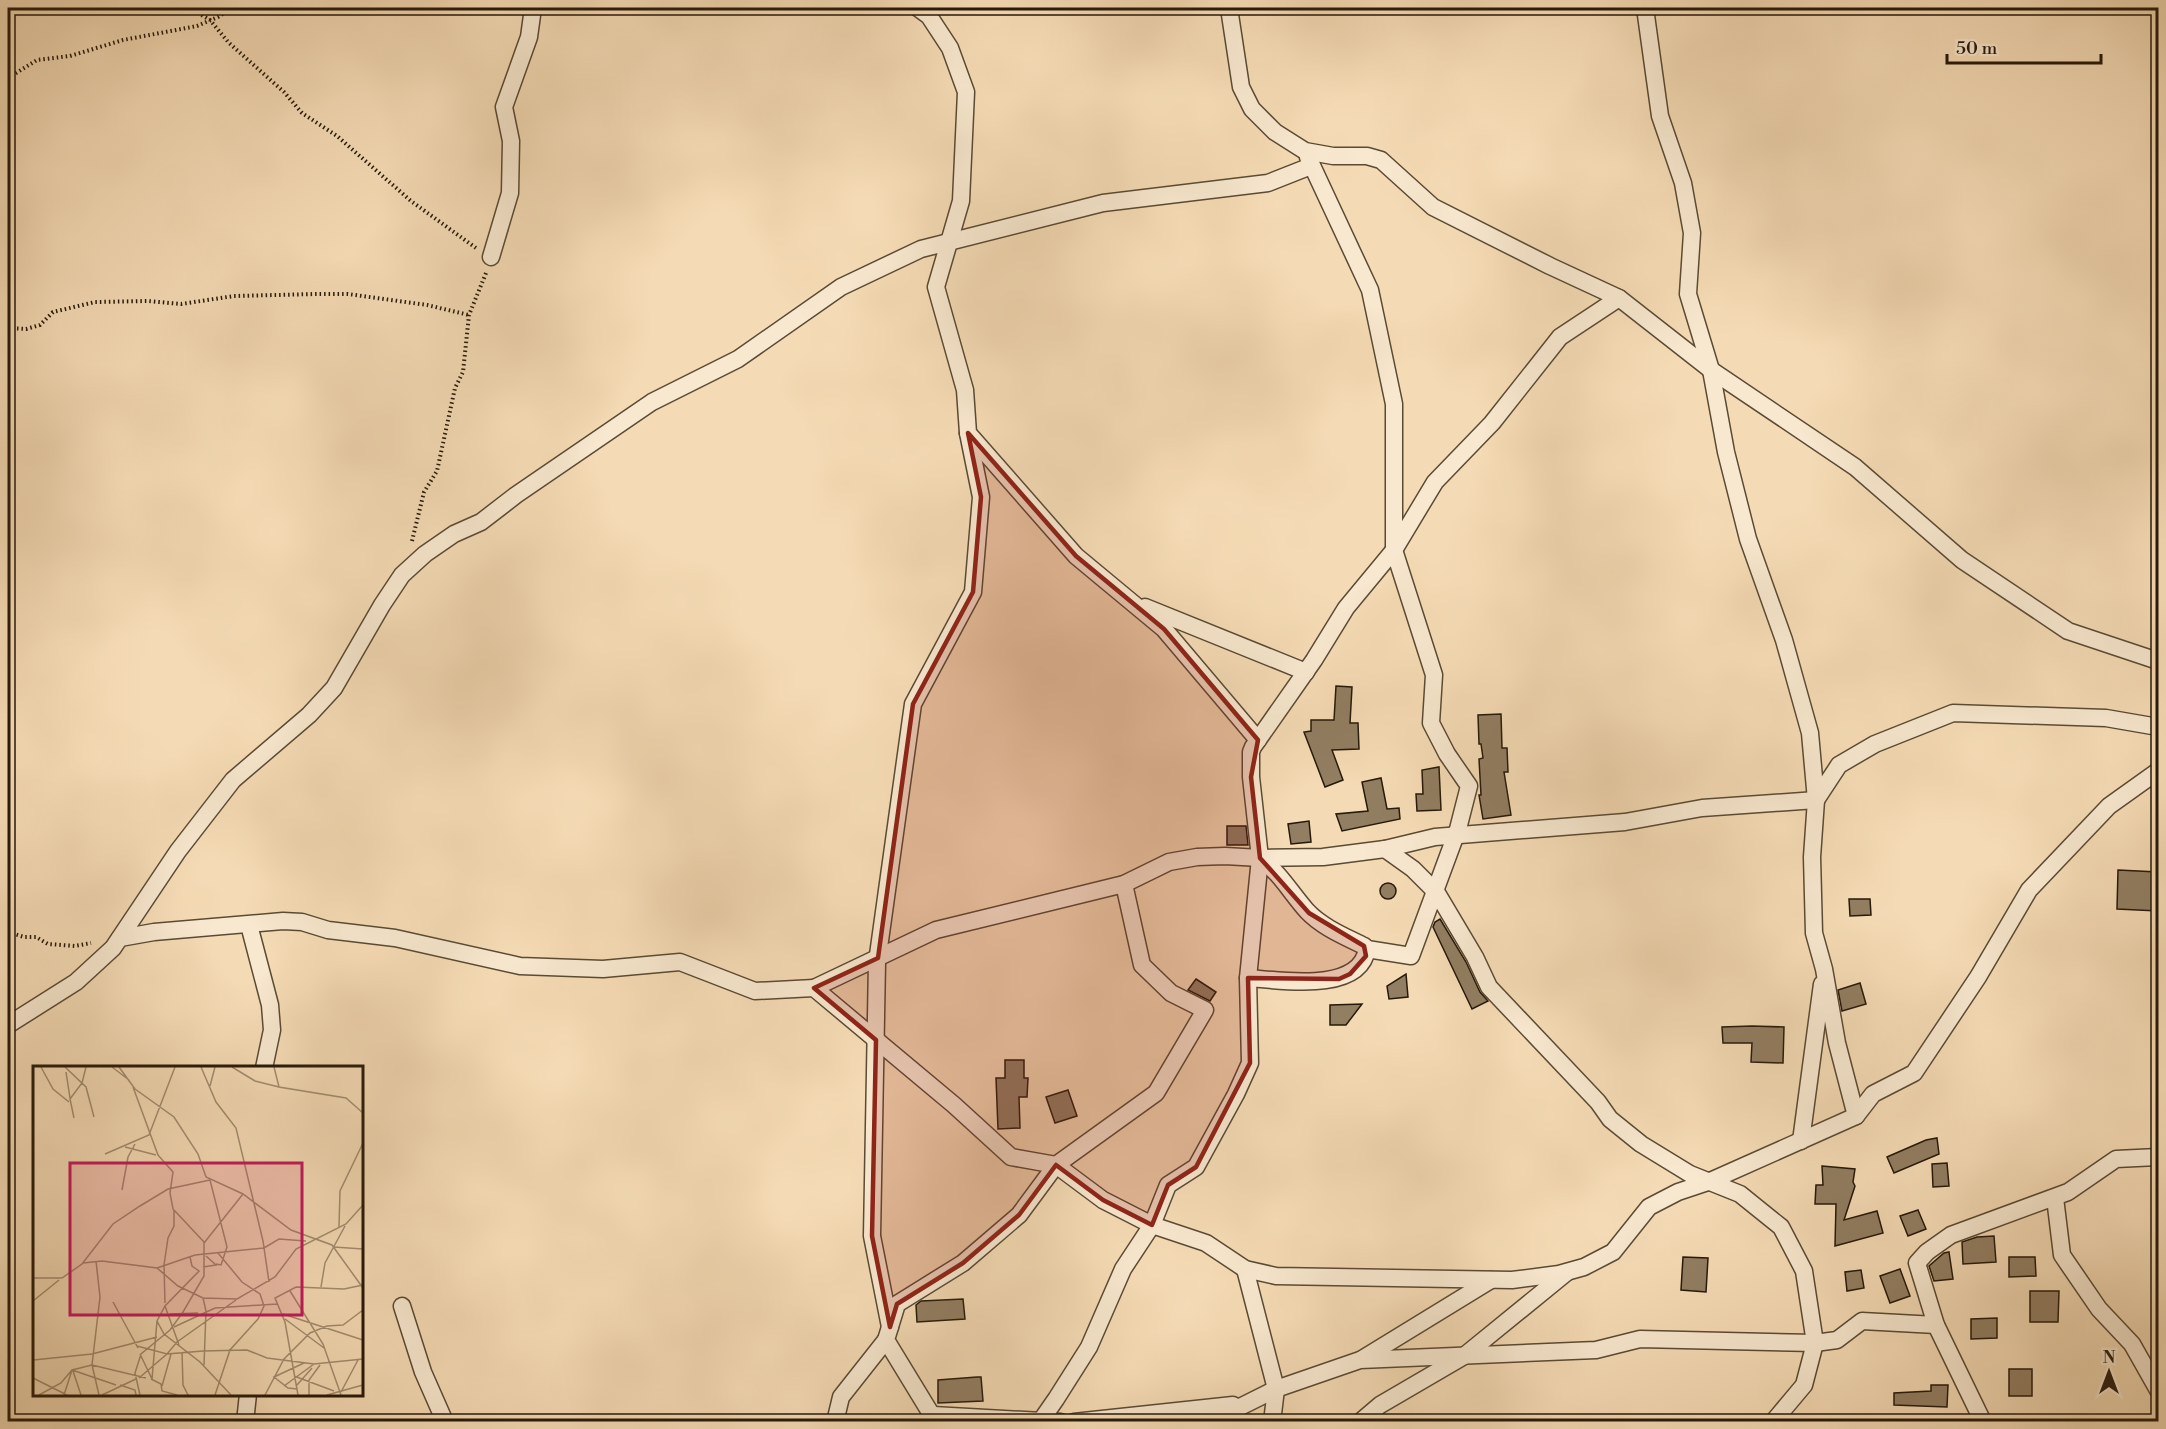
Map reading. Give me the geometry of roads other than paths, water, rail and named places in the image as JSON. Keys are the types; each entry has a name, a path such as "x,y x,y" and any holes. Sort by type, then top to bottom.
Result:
{"street":[{"path":"492,257 510,193 511,141 504,107 529,37 532,8"},
{"path":"918,8 929,16 950,48 966,92 961,201 936,287 965,390 968,433 981,497 973,592 913,704 878,958 872,1236 888,1333 934,1418 1061,1422"},
{"path":"1229,8 1241,87 1252,109 1275,132 1308,158 1370,290 1394,404 1394,550 1434,675 1431,723 1447,754 1469,786 1456,835 1411,956 1366,949"},
{"path":"1645,8 1660,116 1683,183 1692,233 1688,294 1711,370 1726,452 1748,539 1784,640 1810,733 1816,800 1812,857 1814,933 1824,969 1837,1043 1856,1116"},
{"path":"8,1025 76,982 113,948 178,851 234,780 309,715 334,688 402,575 424,554 454,534 481,522 516,495 652,402 738,358 841,286 921,249 1103,202 1268,183 1308,158 1367,156 1381,160 1433,207 1619,298 1711,370 1855,467 1962,560 2068,630 2158,661"},
{"path":"1040,1421 1089,1347 1123,1269 1152,1225 1168,1185 1196,1167 1236,1094 1250,1063 1248,978 1260,858 1251,777 1251,752 1306,672 1346,608 1394,550 1436,482 1492,423 1560,337 1619,298"},
{"path":"968,433 1076,556 1164,629 1258,740"},
{"path":"1131,601 1306,672"},
{"path":"1816,800 1839,765 1875,744 1953,713 2106,718 2158,727"},
{"path":"814,988 954,1105 1011,1157 1056,1165 1103,1200 1152,1225 1206,1244 1245,1269 1276,1276 1492,1280 1512,1280 1569,1271 1584,1267 1612,1252 1649,1207 1678,1192 1708,1182 1856,1116 1872,1094 1914,1073 1978,977 2030,890 2109,806 2158,771"},
{"path":"120,938 154,932 283,921 302,922 328,930 395,938 520,966 603,969 680,962 754,991 814,988 936,930 1124,884 1169,862 1197,857 1225,856 1323,857 1385,849 1435,837 1625,822 1702,808 1816,800"},
{"path":"1385,849 1413,869 1435,891 1475,957 1489,987 1598,1102 1608,1116 1641,1144 1690,1174 1740,1194 1781,1227 1804,1271 1815,1343 1804,1385 1773,1422"},
{"path":"1248,978 1310,982 1339,979 1350,974 1366,956 1364,945 1333,931 1309,913 1281,876 1260,858"},
{"path":"835,1422 841,1397 888,1333 897,1304 963,1263 1018,1215 1056,1165 1156,1093 1205,1010 1171,993 1142,965 1124,884"},
{"path":"249,925 270,1005 272,1030 264,1066"},
{"path":"1801,1141 1824,969"},
{"path":"1995,1422 1979,1414 1936,1325 1917,1263 1952,1235 2055,1198 2116,1160 2158,1157"},
{"path":"2055,1198 2062,1255 2099,1309 2132,1344 2158,1390"},
{"path":"1245,1269 1276,1389 1272,1422"},
{"path":"1360,1422 1380,1405 1464,1356 1569,1271"},
{"path":"1210,1422 1276,1389 1359,1360 1492,1280"},
{"path":"402,1306 423,1372 445,1422"},
{"path":"1359,1360 1596,1350 1640,1339 1815,1343 1837,1340 1862,1321 1936,1325"},
{"path":"245,1422 248,1396"},
{"path":"1074,1422 1245,1404"}]}
